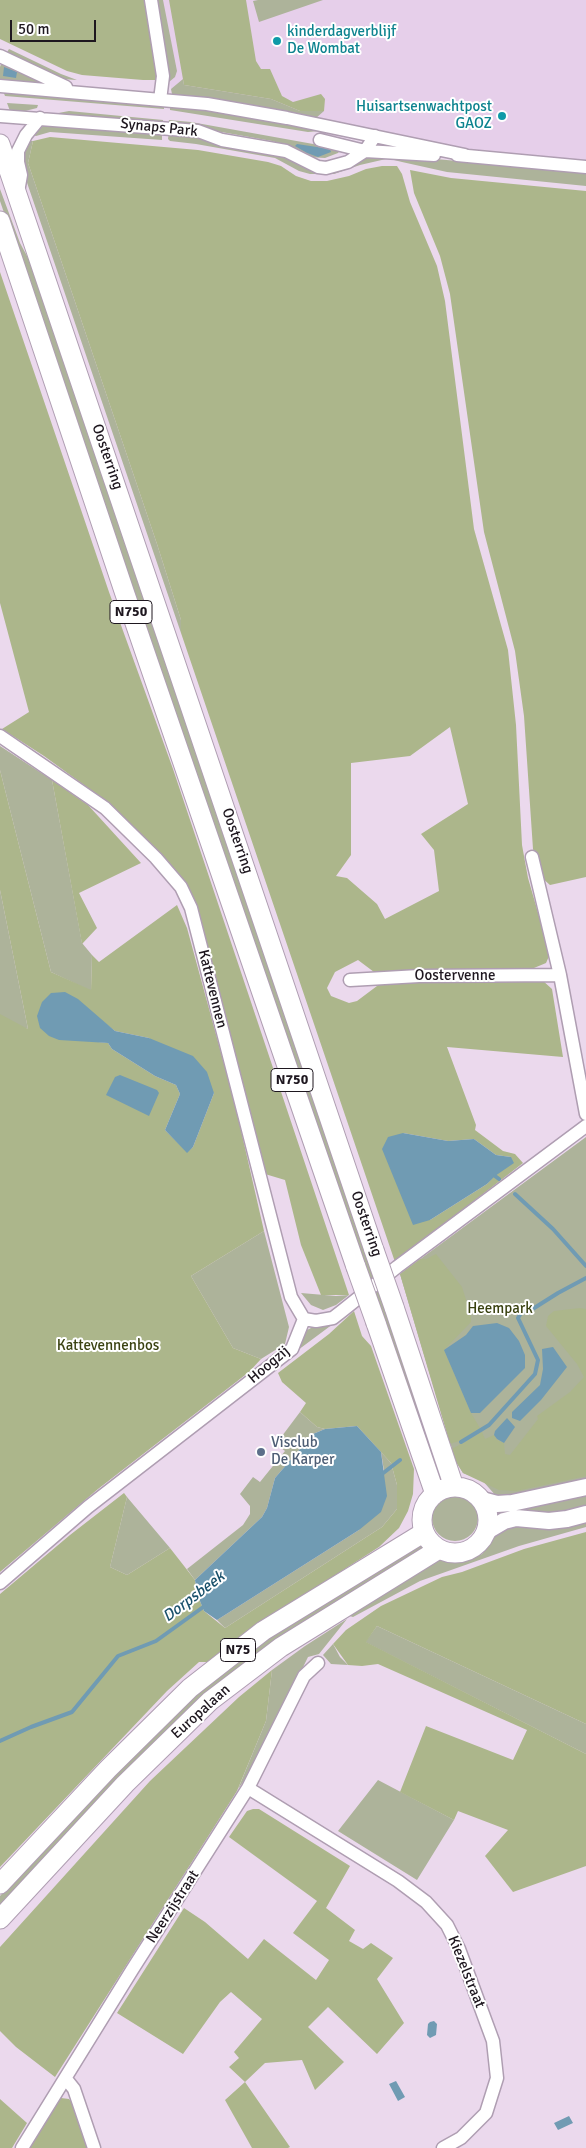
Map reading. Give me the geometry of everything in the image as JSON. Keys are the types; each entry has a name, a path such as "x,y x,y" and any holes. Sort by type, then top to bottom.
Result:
{"highway":[{"name":"Oosterring","path":"0,144 454,1487"},
{"name":"Oosterring","path":"0,221 131,612 435,1494"},
{"path":"382,1559 407,1529 418,1502 421,1472 415,1438"},
{"path":"454,1487 467,1489 482,1500 488,1515 487,1532 479,1544 467,1551 453,1553 432,1546 423,1533 421,1526 426,1505 435,1494 454,1487"},
{"name":"Europalaan","path":"0,1884 108,1769 190,1688 263,1631 423,1533"},
{"name":"Europalaan","path":"0,1919 125,1784 210,1701 281,1647 439,1549"}],"main road":[{"path":"482,1500 498,1504 512,1503 586,1488"},
{"path":"487,1532 504,1521 516,1518 549,1521 567,1520 586,1514"}],"street":[{"name":"Synaps Park","path":"152,0 163,76 160,100"},
{"name":"Synaps Park","path":"4,58 78,92"},
{"name":"Synaps Park","path":"0,86 207,104 355,133"},
{"name":"Synaps Park","path":"0,116 198,131 222,140 286,151 312,165 326,168 348,162 365,150 376,136"},
{"name":"Oosterring","path":"17,194 21,176 18,151 26,135 40,118"},
{"path":"312,165 332,160 350,147 355,133 465,155"},
{"path":"320,140 365,150 428,155 465,155 586,166"},
{"name":"Kattevennen","path":"0,736 105,808 156,858 180,887 191,908 291,1297 304,1319"},
{"path":"532,857 560,975 586,1114"},
{"name":"Oostervenne","path":"350,980 419,976 560,975"},
{"path":"304,1319 316,1322 332,1318 586,1126"},
{"name":"Hoogzij","path":"0,1583 88,1507 292,1349 304,1319"},
{"name":"Neerzijstraat","path":"22,2148 248,1788 304,1676 318,1663"},
{"name":"Kiezelstraat","path":"248,1788 398,1881 426,1902 447,1925 459,1949 493,2042 496,2078 486,2113 461,2138 443,2148"},
{"path":"66,2079 74,2089 94,2148"}],"shaded area":[{"path":"155,0 586,0 586,162 469,150 414,141 316,118 172,94"}],"green space":[{"path":"0,0 147,0 159,80 82,75 67,71 0,39"},
{"path":"155,0 163,0 177,71 175,77 169,82"},
{"path":"169,0 246,0 256,61 261,69 270,69 282,96 293,102 321,94 325,99 324,111 300,111 271,99 184,85"},
{"path":"323,0 259,22 253,1"},
{"path":"9,49 77,80 62,79 6,54"},
{"path":"2,61 46,84 0,80"},
{"path":"183,79 184,85 271,99 300,111 324,111 316,118 172,94 171,89"},
{"path":"3,91 164,104 164,109 5,96"},
{"path":"7,103 38,105 37,108 25,111 10,111"},
{"path":"170,104 319,129 319,131 308,132 170,110"},
{"path":"69,111 163,120 163,125 53,114"},
{"path":"169,120 191,122 341,149 338,153 325,158 308,157 288,146 272,141 193,127 168,125"},
{"path":"53,123 162,130 162,140 50,132 36,136 32,135 43,126"},
{"path":"169,131 283,155 309,170 322,171 364,157 387,155 386,159 334,174 310,174 299,171 275,158 170,141 168,139"},
{"path":"50,137 198,150 268,162 281,166 296,176 311,181 327,181 349,176 366,169 397,166 402,174 410,202 437,266 445,301 474,529 508,650 516,725 522,845 528,878 550,954 546,963 534,968 374,972 358,960 335,972 327,988 331,996 349,1003 357,1001 381,983 542,980 552,989 563,1057 447,1047 476,1125 475,1130 503,1151 515,1154 523,1163 395,1262 181,633 181,620 157,544 28,163 33,141","holes":["450,727 468,804 421,834 434,850 439,891 385,919 377,904 347,878 336,876 351,855 351,763 410,756","403,1133 448,1141 474,1139 496,1155 511,1157 487,1184 430,1220"]},
{"path":"28,141 33,141 28,163 157,544 181,620 181,633 22,168 22,155"},
{"path":"393,155 586,173 586,186 447,172 394,160"},
{"path":"410,170 451,178 586,191 586,877 550,885 540,876 533,849 524,716 515,651 484,532 450,294 440,256 414,193"},
{"path":"0,189 20,243 33,267 444,1474 437,1476 0,201"},
{"path":"0,272 109,592 173,769 349,1295 321,1295 301,1245 285,1180 265,1174 204,932 191,893 168,861 106,801 44,756 2,729 29,712 0,603"},
{"path":"0,746 52,780 82,943 92,955 91,991 51,972 0,770"},
{"name":"Kattevennenbos","path":"0,770 51,972 91,990 92,955 99,962 177,905 187,928 235,1104 264,1231 191,1276 233,1348 261,1359 249,1372 98,1489 0,1572 0,1014 28,1029 0,890","holes":["102,1021 115,1031 149,1038 214,1093 193,1147 187,1152 165,1130 180,1094 176,1085 155,1076 112,1049 108,1043 79,1040"]},
{"path":"52,780 88,805 141,863 79,893 97,928 82,944"},
{"path":"0,890 28,1029 0,1020"},
{"name":"Heempark","path":"586,1137 586,1481 508,1497 496,1496 482,1480 463,1473 456,1462 400,1274"},
{"path":"264,1231 289,1327 285,1344 261,1359 233,1348 191,1276"},
{"path":"436,1254 462,1287 471,1315 471,1322 444,1350 471,1413 480,1428 459,1441 450,1444 400,1274 420,1259 426,1259"},
{"path":"301,1293 336,1296 349,1295 336,1305 323,1310 311,1305"},
{"path":"586,1309 586,1476 516,1491 499,1490 463,1473 452,1449 482,1432 485,1439 494,1435 497,1440 504,1443 505,1454 510,1455 538,1419 537,1416 570,1392 584,1377 577,1364 546,1326 548,1316 554,1311"},
{"path":"354,1311 362,1336 371,1346 414,1469 413,1494 408,1511 399,1528 379,1547 253,1628 207,1662 199,1662 167,1691 0,1867 0,1594 70,1535 124,1493 127,1497 110,1567 127,1575 170,1548 195,1580 198,1596 204,1611 225,1628 382,1527 397,1509 397,1485 391,1463 357,1426 325,1429 317,1427 300,1412 306,1403 282,1382 278,1373 329,1334"},
{"path":"333,1324 298,1350 307,1330 313,1327"},
{"path":"300,1412 317,1427 325,1429 313,1434 275,1478 267,1508 262,1517 195,1580 187,1569 243,1525 250,1514 250,1506 240,1494 253,1477 260,1482 285,1451 276,1444"},
{"path":"381,1452 391,1463 397,1485 397,1509 382,1527 225,1628 217,1620 359,1530 384,1471"},
{"path":"450,1495 460,1495 474,1505 478,1518 474,1531 468,1537 460,1541 450,1541 436,1531 432,1523 432,1513 442,1499"},
{"path":"586,1495 586,1509 569,1514 500,1515 499,1512"},
{"path":"127,1497 170,1548 127,1575 110,1567"},
{"path":"586,1519 586,1527 519,1546 420,1581 353,1617 346,1615 431,1563 439,1560 469,1560 482,1554 500,1530 507,1525"},
{"path":"586,1532 586,1724 377,1626 366,1642 586,1754 586,1866 513,1892 485,1856 508,1830 458,1811 454,1820 400,1792 426,1726 513,1760 527,1730 378,1664 348,1665 333,1644 346,1630 381,1606 442,1577 462,1572 524,1549"},
{"path":"419,1543 425,1550 274,1645 0,1909 0,1896 137,1751 212,1680 265,1638"},
{"path":"347,1619 319,1654 308,1657 254,1767 238,1789 266,1721 272,1670"},
{"path":"377,1626 586,1724 586,1754 365,1642"},
{"path":"333,1644 340,1657 348,1665 331,1664 323,1655"},
{"path":"272,1670 266,1721 237,1791 55,2077 16,2047 0,2031 0,1947 150,1781 239,1697"},
{"path":"378,1780 454,1820 417,1880 338,1831"},
{"path":"259,1809 350,1866 326,1908 355,1930 349,1941 363,1949 371,1943 393,1958 377,1979 404,2023 377,2054 328,2007 308,2027 344,2062 315,2090 302,2060 265,2063 245,2082 229,2067 239,2058 234,2052 262,2019 231,1992 220,2002 183,2054 117,2013 184,1908 205,1922 248,1959 264,1939 316,1980 329,1960 293,1933 317,1901 229,1837 247,1811"},
{"path":"245,2082 290,2147 252,2148 225,2100"},
{"path":"61,2098 69,2099 73,2104 87,2148 28,2148"},
{"path":"0,2099 27,2123 12,2148 0,2148"}],"water":[{"path":"4,67 17,72 16,78 3,76"},
{"path":"297,144 330,149 331,152 318,157 295,146"},
{"path":"65,992 78,999 115,1031 149,1038 193,1056 207,1072 214,1093 193,1147 187,1153 165,1130 180,1094 176,1085 155,1076 112,1049 108,1043 59,1040 49,1036 40,1028 37,1016 42,1002 51,993"},
{"path":"120,1075 157,1090 159,1093 149,1116 106,1095 115,1077"},
{"path":"403,1133 448,1141 474,1139 496,1155 511,1157 514,1163 487,1184 430,1220 413,1225 382,1149 388,1137"},
{"path":"497,1323 509,1328 519,1341 525,1355 525,1368 480,1413 471,1413 444,1350 466,1335 473,1326"},
{"path":"553,1347 567,1367 541,1400 520,1421 512,1418 512,1412 540,1385 543,1369 542,1349"},
{"path":"507,1418 515,1427 504,1443 494,1435 495,1431"},
{"path":"357,1426 381,1452 387,1496 381,1512 359,1530 217,1620 204,1611 198,1596 195,1580 262,1517 267,1508 275,1478 313,1434 325,1429"},
{"path":"434,2021 437,2024 436,2035 430,2038 427,2035 428,2024"},
{"path":"396,2081 405,2097 398,2101 389,2084"},
{"path":"569,2116 573,2123 558,2130 554,2123"}],"waterway":[{"path":"495,1176 499,1179"},
{"path":"515,1194 553,1229 586,1266"},
{"name":"Dorpsbeek","path":"461,1442 489,1425 535,1374 538,1360 518,1318 521,1313 531,1310 586,1278"},
{"name":"Dorpsbeek","path":"382,1474 400,1460"},
{"name":"Dorpsbeek","path":"0,1741 72,1712 118,1656 156,1641 206,1605"}],"place":[{"name":"kinderdagverblijf De Wombat","path":"277,41"},
{"name":"Huisartsenwachtpost GAOZ","path":"502,116"},
{"name":"Visclub De Karper","path":"261,1452"}]}
